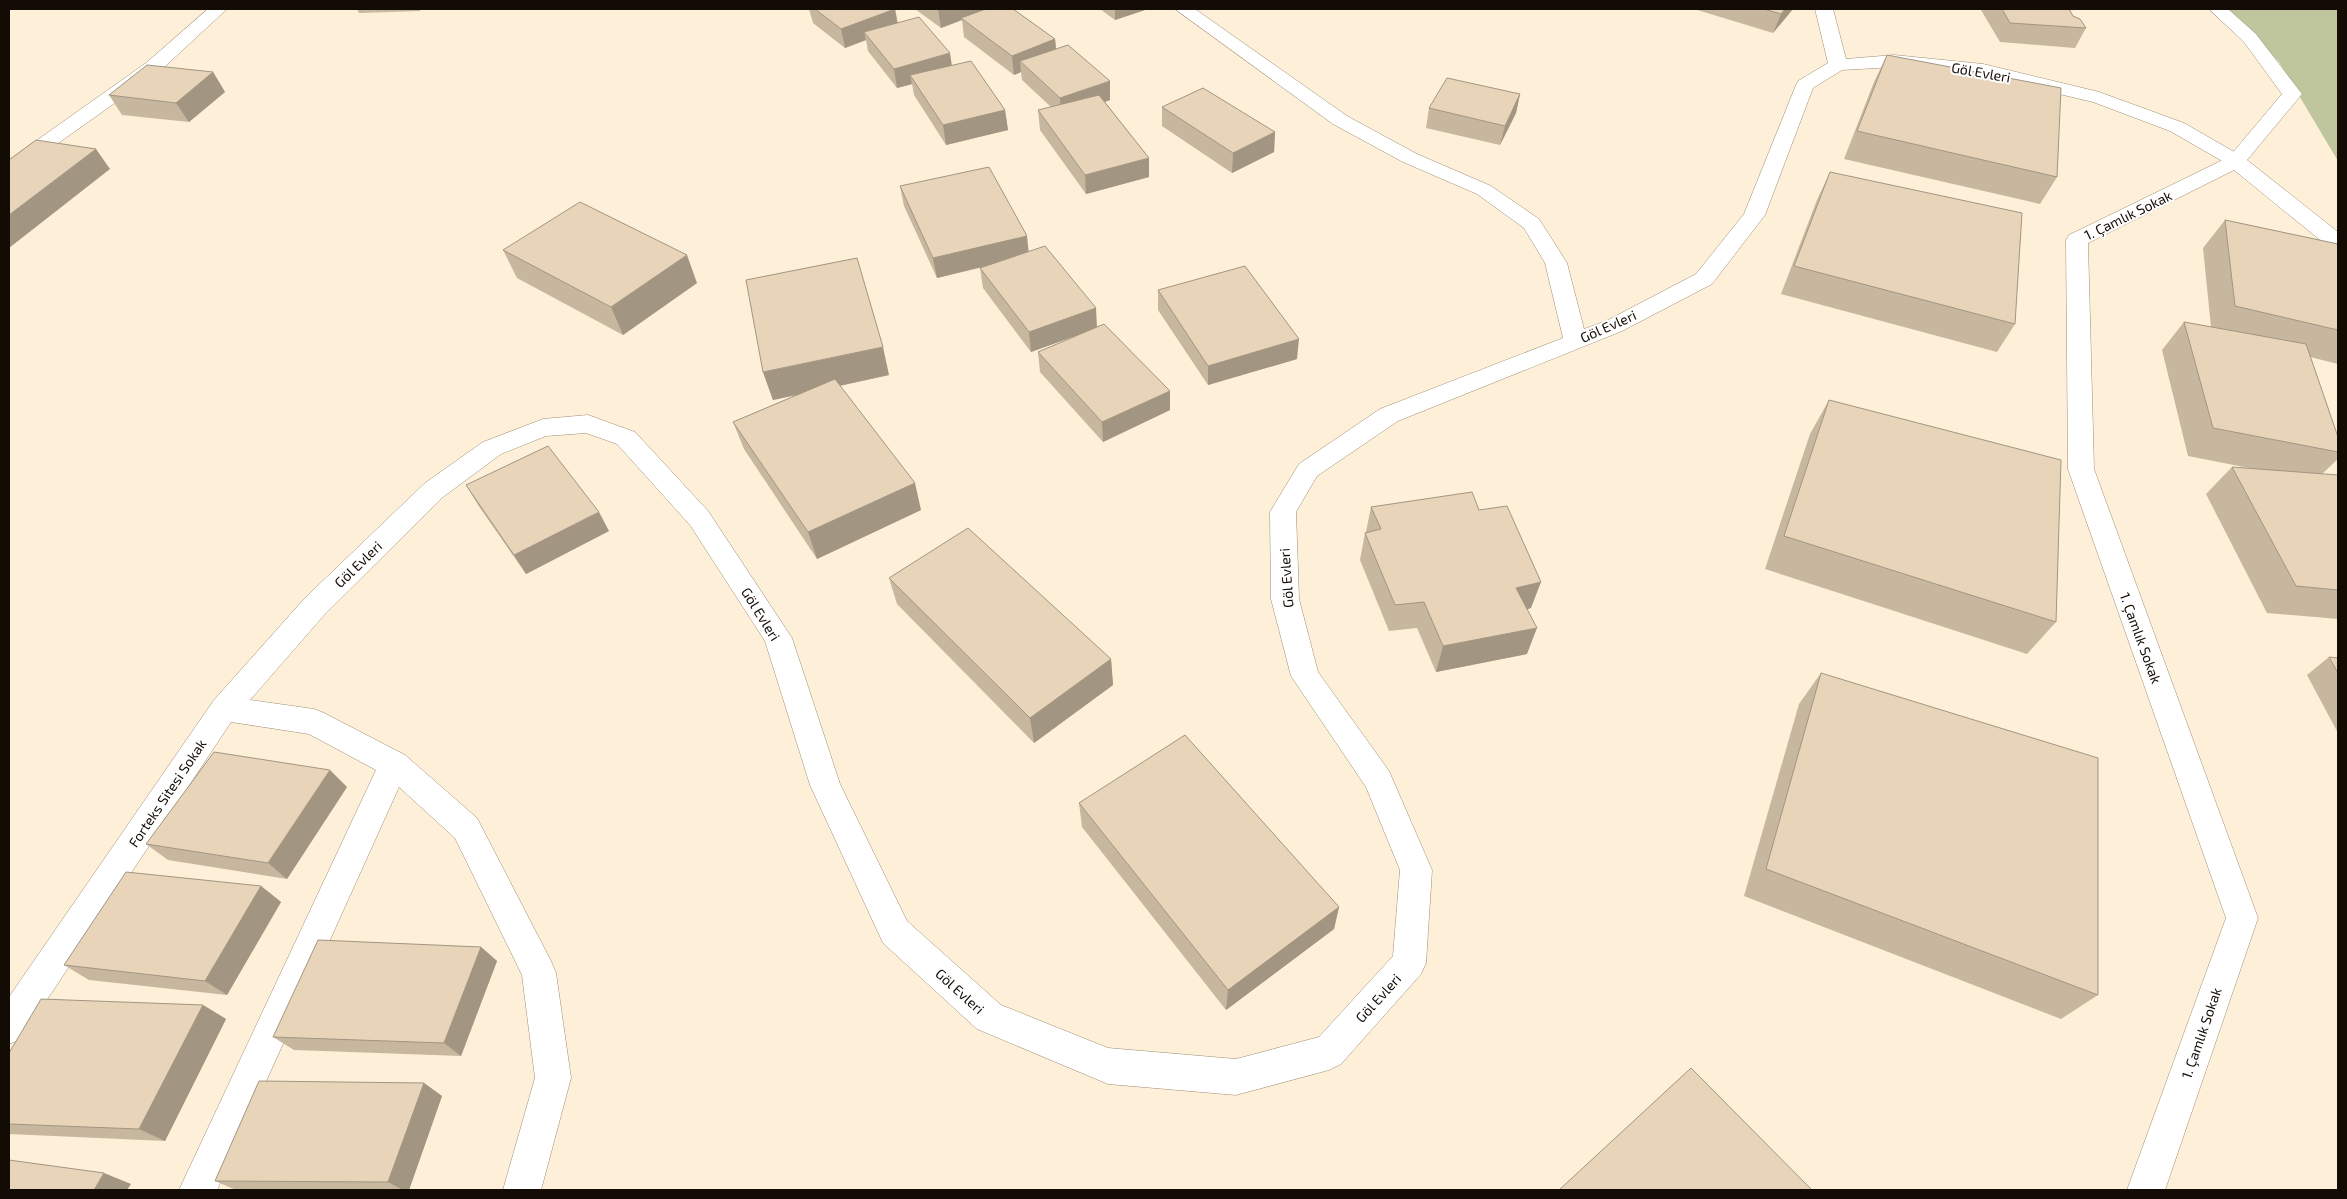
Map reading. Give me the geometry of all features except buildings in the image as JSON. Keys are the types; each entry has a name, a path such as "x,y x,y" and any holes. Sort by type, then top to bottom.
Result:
{"street":[{"path":"9,169 153,67 218,9"},
{"path":"1184,9 1340,120 1410,158 1484,190 1532,224 1556,263 1575,340"},
{"path":"1824,9 1838,65"},
{"path":"2218,9 2250,38 2292,94 2236,161"},
{"name":"Göl Evleri","path":"224,709 316,606 434,490 492,448 543,428 588,424 626,438 699,518 778,638 825,785 895,932 989,1017 1108,1066 1236,1077 1329,1052 1409,964 1416,870 1378,780 1305,676 1285,599 1283,512 1308,470 1389,415 1614,326 1704,279 1754,215 1804,85 1838,65 1894,60 1983,70 2099,98 2177,127 2236,161 2338,243"},
{"name":"1. Çamlık Sokak","path":"2146,1190 2242,918 2081,469 2077,240 2236,161"},
{"path":"224,709 314,722 394,764 466,828 539,973 553,1078 522,1190"},
{"name":"Forteks Sitesi Sokak","path":"9,1027 224,709"},
{"path":"198,1190 394,764"}],"green space":[{"path":"2226,9 2338,9 2338,161 2279,62"}]}
